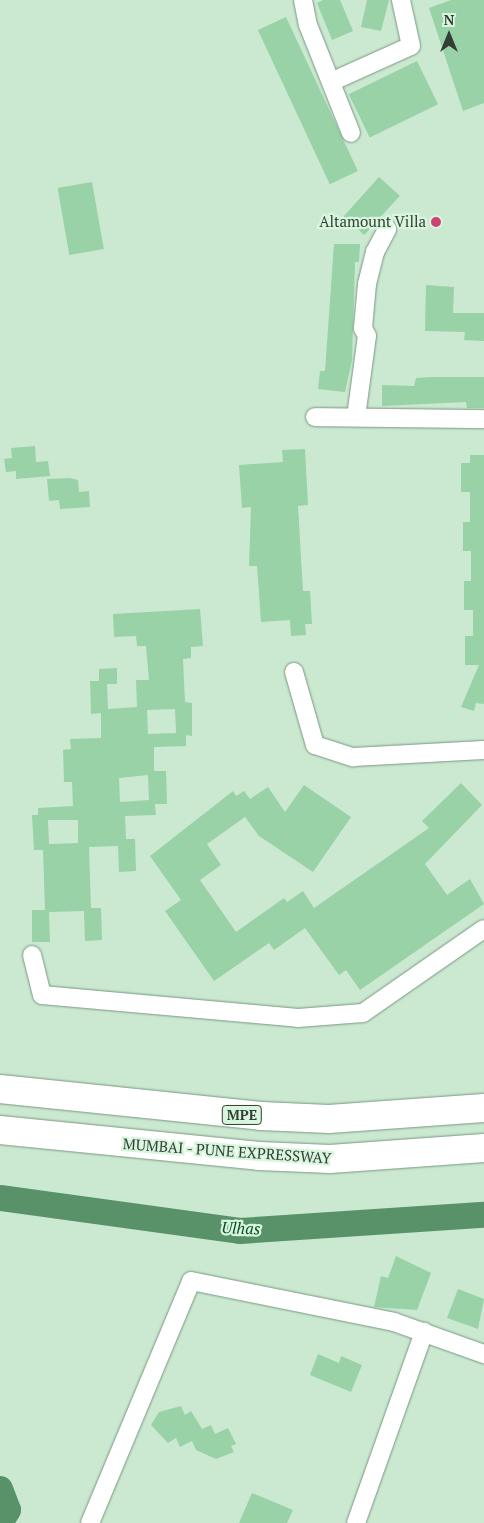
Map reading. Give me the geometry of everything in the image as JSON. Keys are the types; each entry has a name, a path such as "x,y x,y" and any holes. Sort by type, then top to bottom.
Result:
{"highway":[{"name":"MPE","path":"0,1089 262,1116 329,1118 484,1108"},
{"name":"MUMBAI - PUNE EXPRESSWAY","path":"0,1130 259,1156 330,1159 484,1148"}],"street":[{"path":"303,0 308,25 333,81 350,133"},
{"path":"333,81 411,46 401,0"},
{"path":"356,418 367,336 363,328 367,284 374,252 387,230"},
{"path":"315,417 484,419"},
{"path":"294,672 315,745 353,757 484,750"},
{"path":"32,955 42,995 298,1018 363,1013 484,929"},
{"path":"90,1523 191,1281 394,1322 484,1354"},
{"path":"356,1523 424,1332"}],"building":[{"path":"323,0 340,0 353,31 332,40 317,3"},
{"path":"367,0 389,0 381,31 361,27"},
{"path":"451,0 484,0 484,103 463,111 429,8"},
{"path":"286,17 358,171 330,184 258,30"},
{"path":"417,61 438,104 370,137 349,94"},
{"path":"379,177 400,196 364,235 344,216"},
{"path":"92,182 104,249 69,255 58,188"},
{"path":"334,244 360,244 359,262 355,262 352,360 345,392 318,389 320,371 325,371"},
{"path":"426,285 454,287 453,313 484,313 484,341 464,340 465,332 425,331"},
{"path":"484,377 484,408 467,408 466,402 382,406 382,385 414,386 416,378"},
{"path":"35,446 36,462 48,461 50,476 16,479 16,471 6,472 4,459 12,458 11,448"},
{"path":"305,449 308,505 298,506 303,591 310,591 312,624 305,624 306,635 291,636 290,620 261,622 257,566 249,566 251,507 242,508 239,465 283,462 282,450"},
{"path":"470,455 484,455 484,704 476,703 474,711 461,707 479,665 465,665 465,636 473,636 473,610 464,610 464,581 471,581 471,551 463,551 463,522 470,522 470,492 461,492 461,463 470,463"},
{"path":"70,478 78,480 79,492 89,491 90,507 60,509 59,500 49,501 47,479"},
{"path":"200,609 203,646 191,647 191,658 183,659 185,702 192,703 192,736 186,735 186,746 154,747 154,771 166,771 167,804 155,804 156,815 125,816 126,839 135,839 136,871 119,872 118,846 89,847 91,908 101,908 102,940 85,941 84,911 49,912 50,942 32,942 32,910 45,910 43,850 34,850 32,815 38,815 38,808 73,806 72,782 64,782 63,750 71,749 70,739 101,738 101,713 91,714 90,681 99,681 99,669 117,668 117,684 107,684 108,709 137,707 136,680 149,680 146,646 137,646 136,636 114,637 113,614","holes":["175,709 176,733 148,734 147,710","148,775 149,800 120,802 119,778","48,820 78,820 78,843 49,844"]},
{"path":"461,783 482,805 425,864 447,895 470,879 484,904 360,990 346,970 339,975 305,928 274,950 269,943 214,981 165,911 181,900 150,856 233,791 236,796 244,791 250,799 268,787 285,812 304,785 351,817 313,872 259,836 245,817 207,844 221,865 200,880 236,932 284,898 287,902 303,891 314,908 429,828 422,821"},
{"path":"396,1256 431,1273 417,1310 374,1307 381,1276 388,1278"},
{"path":"458,1289 484,1299 478,1329 447,1318"},
{"path":"318,1354 339,1363 341,1356 362,1365 351,1392 310,1375"},
{"path":"181,1406 185,1415 191,1411 202,1429 211,1425 215,1434 228,1428 236,1444 231,1446 234,1452 216,1459 196,1450 192,1441 180,1447 176,1438 168,1443 151,1425 159,1412"},
{"path":"252,1493 293,1510 287,1523 239,1523"}],"waterway":[{"name":"Ulhas","path":"0,1198 240,1231 484,1215"},
{"name":"Ulhas","path":"0,1489 8,1510 0,1523"}],"place":[{"name":"Altamount Villa","path":"436,222"}]}
